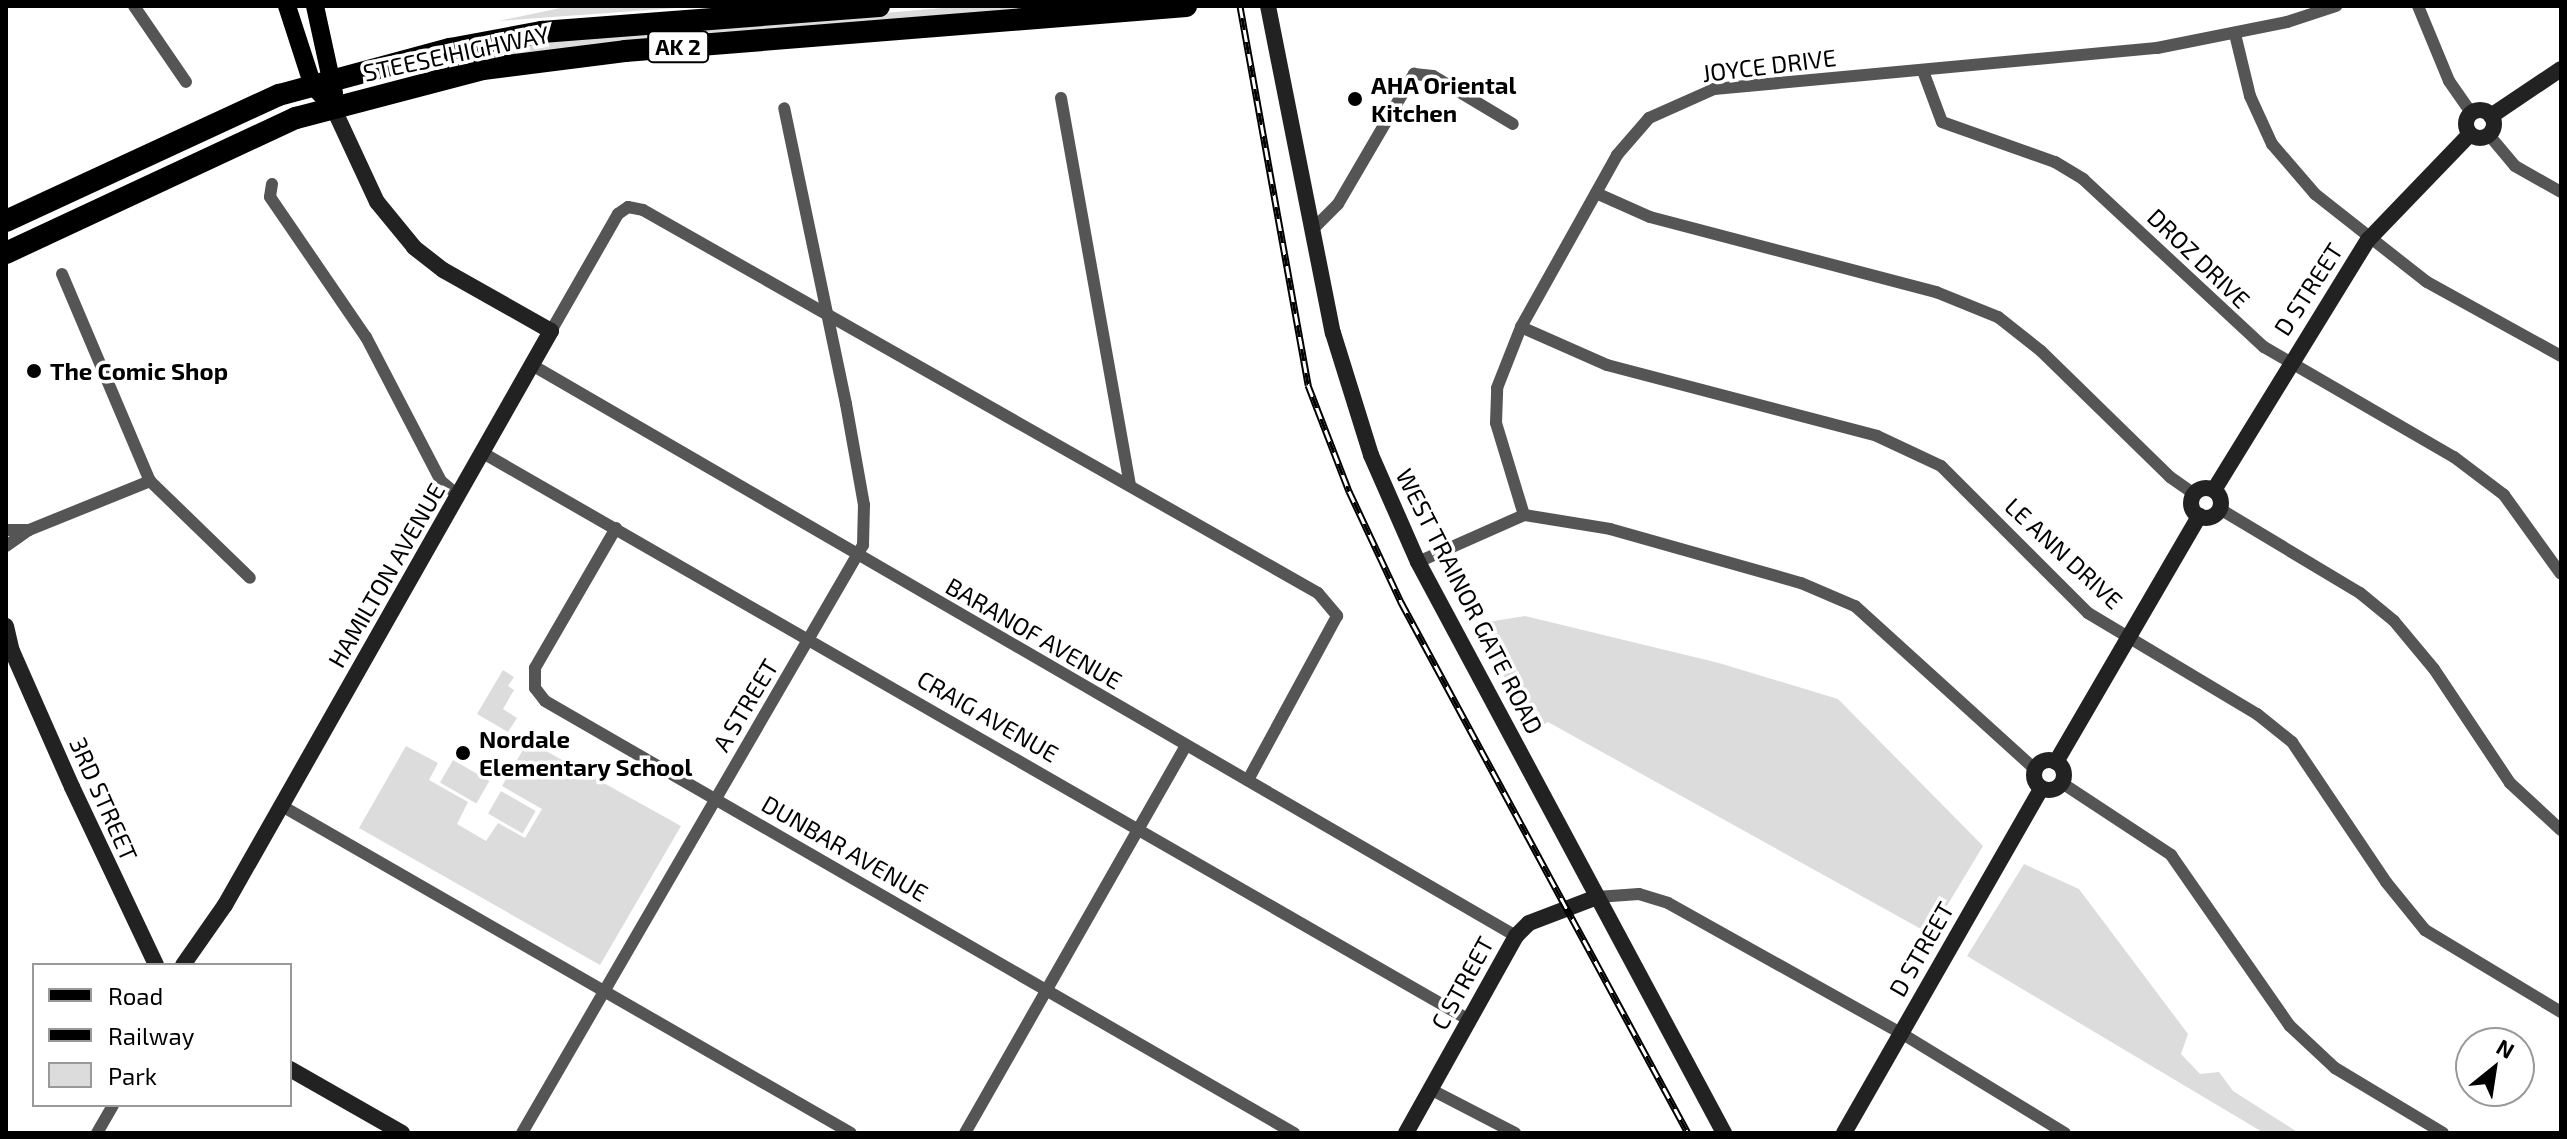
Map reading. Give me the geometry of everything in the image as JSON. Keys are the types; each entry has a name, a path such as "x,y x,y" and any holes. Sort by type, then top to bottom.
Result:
{"highway":[{"name":"STEESE HIGHWAY","path":"6,221 279,95 324,83 542,32 879,6"},
{"name":"STEESE HIGHWAY","path":"6,253 296,118 483,69 577,56 1186,6"}],"main road":[{"path":"287,6 333,107"},
{"path":"315,6 324,83"}],"street":[{"path":"134,6 186,82"},
{"name":"WEST TRAINOR GATE ROAD","path":"1268,6 1313,229 1352,400 1418,562 1724,1133"},
{"name":"JOYCE DRIVE","path":"1524,515 1496,423 1497,388 1521,327 1617,155 1649,118 1687,98 1714,89 2142,50 2235,34 2336,6"},
{"path":"2418,6 2449,81 2472,114"},
{"path":"2235,34 2250,96 2272,144 2315,194 2368,240 2427,282 2561,356"},
{"path":"2491,116 2561,69"},
{"name":"DROZ DRIVE","path":"1923,71 1942,122 2055,162 2083,179 2216,308 2289,364 2454,457 2504,495 2561,574"},
{"path":"1313,229 1338,204 1414,74 1433,76 1513,124"},
{"path":"1061,98 1130,485"},
{"path":"333,107 377,202 414,247 443,270 551,331"},
{"name":"A STREET","path":"522,1133 858,556 864,505 784,108"},
{"path":"2489,135 2470,134 2467,125 2472,114 2480,111 2491,116"},
{"path":"2491,116 2489,135 2515,166 2561,192"},
{"name":"D STREET","path":"2214,490 2368,240 2470,134"},
{"path":"272,184 270,197 366,337 441,481 459,496"},
{"path":"1596,193 1650,217 1936,292 1998,317 2041,351 2170,477 2194,494 2214,490 2220,509 2360,593 2394,621 2434,669 2510,783 2561,830"},
{"name":"HAMILTON AVENUE","path":"184,963 282,806 618,214 628,207 643,210 826,313"},
{"path":"62,274 150,481 250,578"},
{"path":"826,313 1318,593 1337,616 1248,780"},
{"name":"LE ANN DRIVE","path":"1521,327 1607,365 1906,448 1941,466 2088,613 2257,714 2292,742 2386,882 2425,930 2561,1012"},
{"name":"BARANOF AVENUE","path":"532,365 1516,936"},
{"name":"CRAIG AVENUE","path":"483,453 1469,1020"},
{"path":"6,546 29,530 150,481"},
{"path":"2194,494 2191,504 2199,516 2209,518 2220,509"},
{"path":"1418,562 1524,515 1625,533 1801,583 1855,606 2035,769"},
{"path":"2056,762 2199,516"},
{"name":"DUNBAR AVENUE","path":"616,528 535,668 535,688 545,701 1044,992 1294,1133"},
{"path":"6,530 29,530"},
{"name":"3RD STREET","path":"6,626 13,640 9,649 155,963"},
{"path":"965,1133 1186,746"},
{"path":"2044,761 2056,762 2064,773 2062,783 2055,789 2041,789 2034,781 2035,769 2044,761"},
{"path":"2062,783 2171,855 2290,1026 2335,1068 2443,1133"},
{"name":"D STREET","path":"1844,1133 2041,789"},
{"path":"282,806 851,1133"},
{"path":"1597,897 1639,894 1668,903 1901,1033 2065,1133"},
{"name":"C STREET","path":"1406,1133 1516,936 1529,923 1597,897"},
{"path":"292,1070 402,1133"},
{"path":"1430,1089 1515,1133"},
{"path":"97,1133 112,1107"}],"green space":[{"path":"570,6 704,6 498,21"},
{"path":"967,6 1085,6 469,60 538,42"},
{"path":"1525,616 1719,663 1838,699 1983,846 1930,934 1548,722 1533,729 1475,624"},
{"path":"503,670 514,677 508,686 514,690 503,709 517,718 508,732 477,714"},
{"path":"528,741 681,826 600,965 359,828 406,746 438,763 429,780 468,802 457,824 486,841 498,823 525,838 542,809 502,786"},
{"path":"453,760 489,781 476,804 440,783"},
{"path":"501,791 536,811 523,834 488,814"},
{"path":"2024,864 2079,889 2188,1034 2181,1054 2200,1074 2219,1072 2233,1091 2299,1133 2264,1133 1967,956"}],"railway":[{"path":"1240,6 1308,385 1349,491 1401,602 1688,1133"}],"place":[{"name":"AHA Oriental Kitchen","path":"1355,99"},
{"name":"The Comic Shop","path":"34,371"},
{"name":"Nordale Elementary School","path":"463,753"}]}
